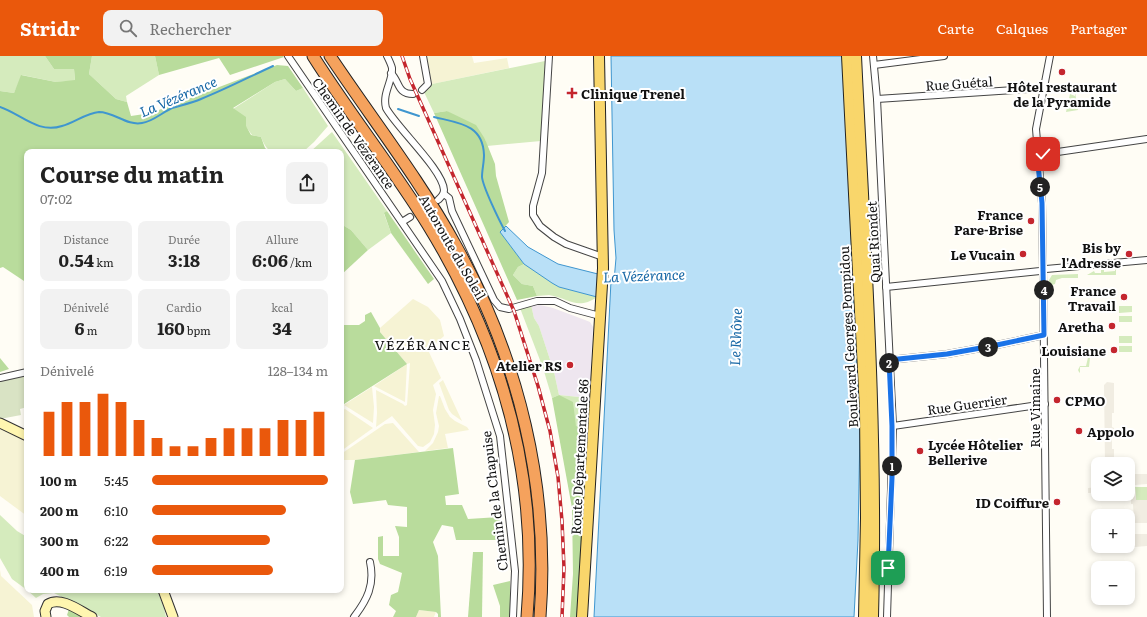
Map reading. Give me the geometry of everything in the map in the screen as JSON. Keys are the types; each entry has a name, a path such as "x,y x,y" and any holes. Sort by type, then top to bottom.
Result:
{"highway":[{"name":"Autoroute du Soleil","path":"313,56 427,224 460,282 490,349 501,382 515,437 523,484 528,528 529,565 527,617"},
{"name":"Autoroute du Soleil","path":"330,56 407,169 456,245 484,300 502,345 513,377 528,434 536,483 541,525 542,564 540,617"}],"main road":[{"name":"Route Départementale 86","path":"582,617 603,268 599,56"},
{"name":"Boulevard Georges Pompidou","path":"847,56 865,410 866,518 864,617"},
{"name":"Boulevard Georges Pompidou","path":"856,56 873,411 875,493 873,617"}],"street":[{"name":"Chemin de Vézérance","path":"288,56 402,222"},
{"path":"388,56 392,69 386,89 384,103 386,108 442,182 444,194 438,200"},
{"path":"422,56 428,84 422,90"},
{"path":"549,56 542,173 533,206 533,215 540,226 554,237 566,244 603,257"},
{"name":"Quai Riondet","path":"873,56 877,99 892,426 887,617"},
{"path":"874,65 944,56"},
{"name":"Rue Vimaine","path":"1047,617 1042,203 1037,155 1036,126 1050,56"},
{"path":"391,73 396,78 401,90 407,94 413,94"},
{"name":"Rue Guétal","path":"877,99 1044,88"},
{"path":"1037,155 1147,139"},
{"path":"444,194 449,198 454,217 494,300 500,307 509,309 537,301 547,300 555,301 570,308 600,316"},
{"path":"402,222 410,217"},
{"name":"Chemin de la Chapuise","path":"402,222 442,281 460,319 476,360 500,436 515,571 513,617"},
{"path":"886,287 1147,260"},
{"path":"889,360 954,353 1044,335"},
{"path":"0,378 24,373"},
{"name":"Rue Guerrier","path":"892,426 1045,404"},
{"path":"0,423 24,435"},
{"path":"354,617 365,604 371,587 372,569 370,562"},
{"path":"164,593 173,617"},
{"path":"46,617 45,611 48,604 57,601 63,602 92,617"}],"shaded area":[{"path":"428,56 472,56 474,63 507,58 509,68 432,84 427,58"},
{"path":"413,299 428,307 440,320 444,336 428,350 441,378 433,385 436,394 433,410 435,425 434,434 430,442 423,447 418,446 392,416 376,427 376,390 405,406 407,405 410,363 407,364 380,332 380,328"},
{"path":"531,305 540,305 553,308 590,322 593,327 589,398 559,395 554,372 539,326 534,318"},
{"path":"407,364 405,402 374,386"},
{"path":"443,380 462,421 449,410 439,383"},
{"path":"1107,382 1114,383 1114,413 1112,413 1112,427 1114,428 1114,437 1112,437 1112,449 1114,449 1114,457 1105,457 1104,385"},
{"path":"372,387 374,407 373,423 344,405"},
{"path":"439,396 450,417 467,427 469,430 445,434 448,448 425,451 433,443 438,432 439,426 436,413"},
{"path":"344,410 373,428 344,449"},
{"path":"393,423 419,452 344,460 344,452 385,424"},
{"path":"0,428 24,440 24,514 0,496"},
{"path":"1135,474 1147,474 1147,484 1135,485"},
{"path":"1135,485 1136,500 1147,500 1147,523 1135,523 1135,509 1133,509 1133,504 1131,504 1131,501 1135,501"},
{"path":"1088,488 1091,488 1091,493 1088,493"},
{"path":"1135,534 1147,534 1147,546 1135,547"},
{"path":"0,570 1,576 32,605 34,617 0,617"},
{"path":"419,610 436,612 434,617 416,617"}],"green space":[{"path":"0,56 45,56 54,69 74,69 75,81 56,82 22,75 14,93 0,91"},
{"path":"45,56 92,56 89,74 116,99 127,102 131,116 151,113 277,65 288,66 303,88 296,91 285,79 275,82 233,108 246,117 246,126 251,135 261,137 266,149 24,149 24,281 3,267 0,268 0,91 14,93 21,75 56,82 75,80 74,69 54,69"},
{"path":"92,56 155,56 159,75 126,96 127,102 116,99 89,74"},
{"path":"155,56 284,57 230,75 219,58 159,75"},
{"path":"545,61 541,141 487,146 485,139 447,111 434,113 424,92 429,89 432,84"},
{"path":"285,79 296,91 303,88 328,126 306,149 268,149 261,137 252,135 233,109 275,82"},
{"path":"1075,92 1078,110 1066,112 1070,94 1075,96"},
{"path":"447,111 476,125 485,139 495,164 496,176 509,222 500,232 524,264 518,267 513,275 522,284 533,286 537,296 517,300 434,113"},
{"path":"332,132 344,149 313,149"},
{"path":"344,149 387,211 384,214 391,233 368,250 351,230 344,226"},
{"path":"387,211 434,279 428,284 391,233 384,213"},
{"path":"344,226 351,230 368,250 344,272"},
{"path":"524,264 559,287 597,297 584,303 578,303 549,295 537,296 533,286 522,284 513,275 518,267"},
{"path":"1115,268 1121,268 1116,270 1116,275 1087,275 1094,271 1095,273 1101,273 1101,270 1104,270 1104,272 1115,271"},
{"path":"1078,274 1078,278 1062,278 1056,280 1055,284 1049,286 1049,280 1052,275"},
{"path":"531,305 534,318 539,326 554,372 559,395 552,398 543,368 520,308"},
{"path":"1119,306 1132,306 1132,312 1119,313"},
{"path":"371,312 380,328 380,332 407,364 344,404 344,325 359,325 365,321 365,315"},
{"path":"1119,316 1132,316 1132,322 1119,322"},
{"path":"1119,336 1132,336 1132,343 1119,343"},
{"path":"1119,346 1132,346 1132,352 1119,352"},
{"path":"1090,349 1091,358 1089,367 1080,367 1080,373 1078,370 1080,366 1086,366"},
{"path":"0,358 9,369 0,372"},
{"path":"24,377 24,408 20,409 21,415 0,419 0,381"},
{"path":"559,395 589,398 587,427 576,426"},
{"path":"559,395 573,402 576,426 587,427 577,617 570,617 573,574 572,508 552,398"},
{"path":"453,448 459,494 445,496 446,505 462,505 468,519 499,517 502,525 497,540 456,540 453,527 442,525 433,542 438,556 441,617 438,617 436,612 419,610 416,617 393,617 396,611 389,605 391,595 398,592 402,573 380,564 378,559 378,537 383,536 383,556 399,556 399,537 395,526 407,527 407,507 388,505 386,500 353,504 350,492 355,460"},
{"path":"1135,487 1147,487 1147,500 1136,500"},
{"path":"0,515 17,531 24,535 24,588 12,579 0,558"},
{"path":"473,552 483,552 482,617 468,617"},
{"path":"510,581 510,617 500,617 500,606 493,585"},
{"path":"30,593 54,593 43,594 36,598"},
{"path":"54,593 158,593 166,617 101,617"},
{"path":"69,609 83,617 69,617 67,615"}],"water":[{"name":"Le Rhône","path":"611,56 843,56 860,428 858,540 854,617 594,617 611,281 614,281 616,258 614,230"},
{"path":"506,226 528,247 558,264 598,274 597,297 559,287 524,264 500,232"}],"waterway":[{"name":"La Vézérance","path":"0,107 37,125 53,128 71,123 89,114 99,112 110,114 131,123 142,123 154,119 172,108 194,102 273,66"},
{"name":"La Vézérance","path":"398,109 419,116"},
{"name":"La Vézérance","path":"434,117 460,123 474,131 479,137 483,145 484,155 482,174 483,182 505,231"}],"tunnel":[{"path":"410,217 433,203"}],"railway":[{"path":"402,56 410,79 514,311 538,386 550,431 558,477 564,568 562,617"}],"place":[{"name":"Hôtel restaurant de la Pyramide","path":"1062,72"},
{"name":"Clinique Trenel","path":"572,93"},
{"name":"France Pare-Brise","path":"1031,221"},
{"name":"Le Vucain","path":"1023,254"},
{"name":"Bis by l'Adresse","path":"1129,254"},
{"name":"France Travail","path":"1124,297"},
{"name":"Aretha","path":"1112,326"},
{"name":"Louisiane","path":"1114,350"},
{"name":"Atelier RS","path":"570,365"},
{"name":"CPMO","path":"1057,400"},
{"name":"Appolo","path":"1079,431"},
{"name":"Lycée Hôtelier Bellerive","path":"920,451"},
{"name":"ID Coiffure","path":"1057,502"}],"district":[{"name":"VÉZÉRANCE","path":"423,344"}],"route":[{"path":"888,568 892,478 892,426 889,360 893,361 914,357 947,354 1044,335 1042,203 1037,155 1043,154"}]}
